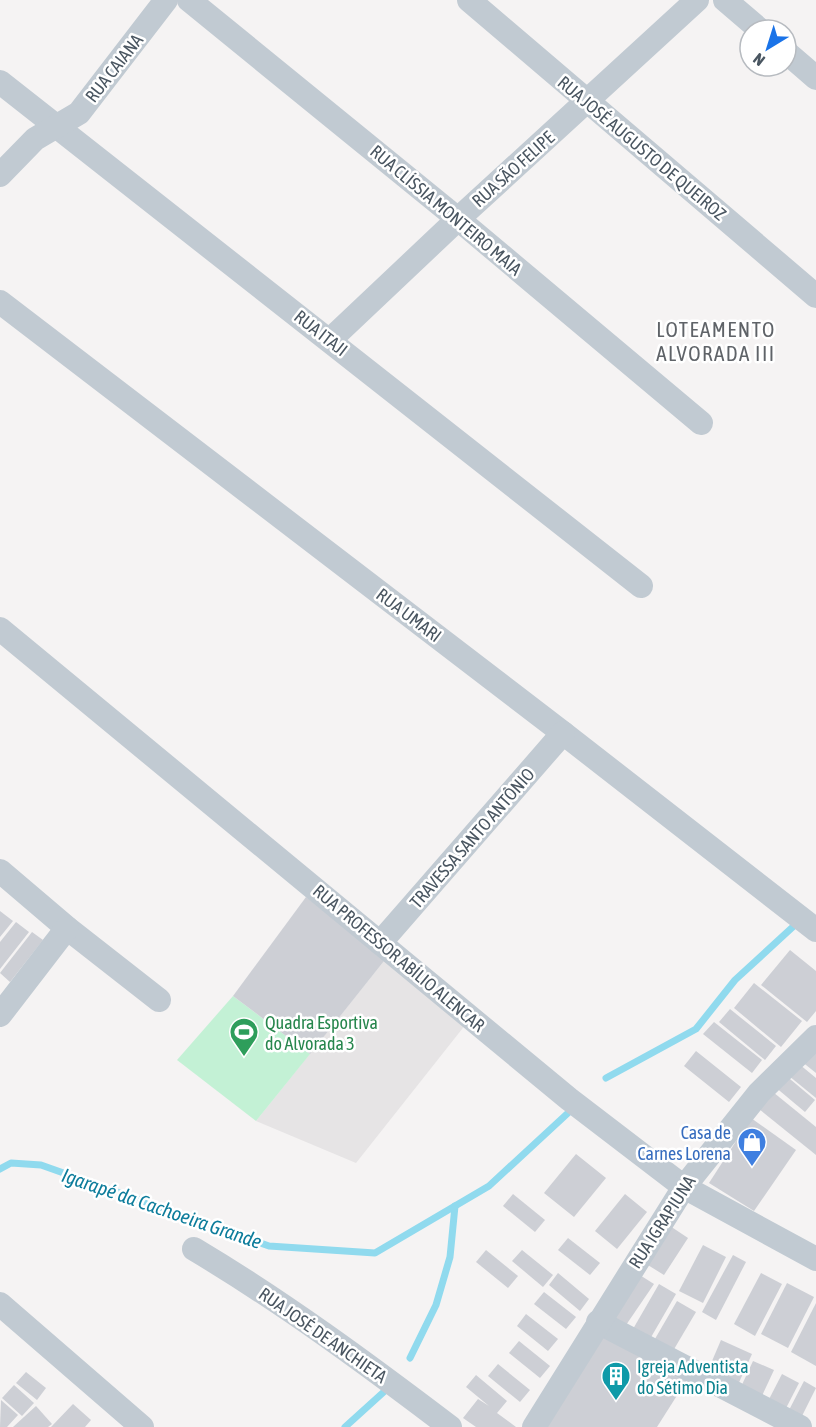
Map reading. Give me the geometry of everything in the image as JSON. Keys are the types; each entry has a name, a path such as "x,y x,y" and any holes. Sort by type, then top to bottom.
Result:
{"street":[{"name":"RUA CAIANA","path":"0,175 35,139 79,113 166,0"},
{"name":"RUA CLÍSSIA MONTEIRO MAIA","path":"189,0 458,219 702,423"},
{"name":"RUA JOSÉ AUGUSTO DE QUEIROZ","path":"469,0 816,296"},
{"name":"RUA SÃO FELIPE","path":"330,340 697,0"},
{"path":"725,0 746,18"},
{"path":"798,62 816,78"},
{"name":"RUA ITAJI","path":"0,82 640,586"},
{"name":"RUA UMARI","path":"0,302 815,929"},
{"name":"RUA PROFESSOR ABÍLIO ALENCAR","path":"0,629 578,1105 684,1187 816,1259"},
{"name":"TRAVESSA SANTO ANTÔNIO","path":"380,943 563,733"},
{"path":"0,871 67,928 159,1000"},
{"path":"0,1015 67,928"},
{"name":"RUA IGRAPIUNA","path":"534,1427 684,1187 759,1093 816,1037"},
{"name":"RUA JOSÉ DE ANCHIETA","path":"194,1249 251,1284 450,1427"},
{"path":"0,1304 142,1427"},
{"path":"598,1322 800,1427"}],"shaded area":[{"path":"388,956 466,1024 356,1163 256,1121"}],"green space":[{"name":"Quadra Esportiva do Alvorada 3","path":"233,996 310,1054 256,1121 177,1060"}],"building":[{"path":"306,897 388,956 310,1054 233,996"},
{"path":"0,911 13,921 0,937"},
{"path":"16,922 29,932 0,969 0,942"},
{"path":"32,932 43,940 10,982 0,973"},
{"path":"790,950 816,971 816,1011 807,1022 761,985"},
{"path":"754,983 802,1021 781,1047 734,1008"},
{"path":"730,1009 776,1046 765,1060 719,1022"},
{"path":"714,1022 762,1060 752,1073 703,1034"},
{"path":"811,1049 816,1054 816,1073 801,1061"},
{"path":"696,1051 741,1087 729,1102 684,1066"},
{"path":"799,1064 816,1078 816,1098 789,1076"},
{"path":"784,1074 815,1100 805,1112 774,1086"},
{"path":"768,1088 816,1127 816,1155 754,1105"},
{"name":"Casa de Carnes Lorena","path":"751,1118 796,1150 754,1211 709,1183"},
{"path":"576,1154 606,1178 574,1217 544,1193"},
{"path":"513,1194 545,1220 535,1232 503,1206"},
{"path":"625,1194 647,1212 617,1249 595,1231"},
{"path":"667,1224 688,1238 664,1275 643,1262"},
{"path":"568,1238 600,1263 590,1275 558,1250"},
{"path":"703,1245 726,1257 703,1303 679,1291"},
{"path":"486,1250 518,1276 508,1288 476,1262"},
{"path":"522,1250 553,1275 543,1287 512,1261"},
{"path":"733,1255 746,1262 716,1320 702,1312"},
{"path":"635,1272 654,1284 624,1328 606,1316"},
{"path":"558,1273 589,1299 580,1311 549,1285"},
{"path":"761,1273 782,1284 755,1336 734,1324"},
{"path":"787,1283 814,1297 788,1348 761,1334"},
{"path":"659,1284 676,1294 650,1339 633,1329"},
{"path":"544,1292 576,1317 566,1329 534,1304"},
{"path":"677,1301 696,1312 670,1356 652,1344"},
{"path":"816,1303 816,1366 791,1352"},
{"path":"526,1314 558,1339 548,1351 517,1326"},
{"name":"Igreja Adventista do Sétimo Dia","path":"599,1330 690,1375 657,1427 543,1427"},
{"path":"721,1340 752,1354 736,1389 706,1375"},
{"path":"519,1341 550,1366 540,1378 509,1353"},
{"path":"753,1361 774,1370 761,1398 740,1389"},
{"path":"498,1364 530,1390 520,1402 488,1376"},
{"path":"26,1372 46,1388 37,1400 16,1383"},
{"path":"782,1374 799,1383 783,1414 766,1405"},
{"path":"476,1375 507,1401 497,1413 516,1427 476,1427 463,1418 478,1399 489,1406 466,1387"},
{"path":"804,1381 816,1388 800,1420 787,1414"},
{"path":"14,1385 34,1403 22,1416 2,1398"},
{"path":"1,1400 18,1415 7,1427 0,1427"},
{"path":"73,1404 91,1420 85,1427 51,1427"},
{"path":"36,1406 52,1424 48,1427 13,1427"}],"waterway":[{"name":"Igarapé da Cachoeira Grande","path":"606,1078 696,1029 735,980 796,924"},
{"name":"Igarapé da Cachoeira Grande","path":"0,1169 11,1163 41,1165 269,1246 375,1253 489,1186 568,1113"},
{"path":"410,1358 436,1305 450,1257 455,1206"},
{"path":"345,1427 387,1389"}],"place":[{"name":"Quadra Esportiva do Alvorada 3","path":"244,1058"},
{"name":"Casa de Carnes Lorena","path":"752,1168"},
{"name":"Igreja Adventista do Sétimo Dia","path":"616,1402"}],"district":[{"name":"LOTEAMENTO ALVORADA III","path":"716,341"}]}
